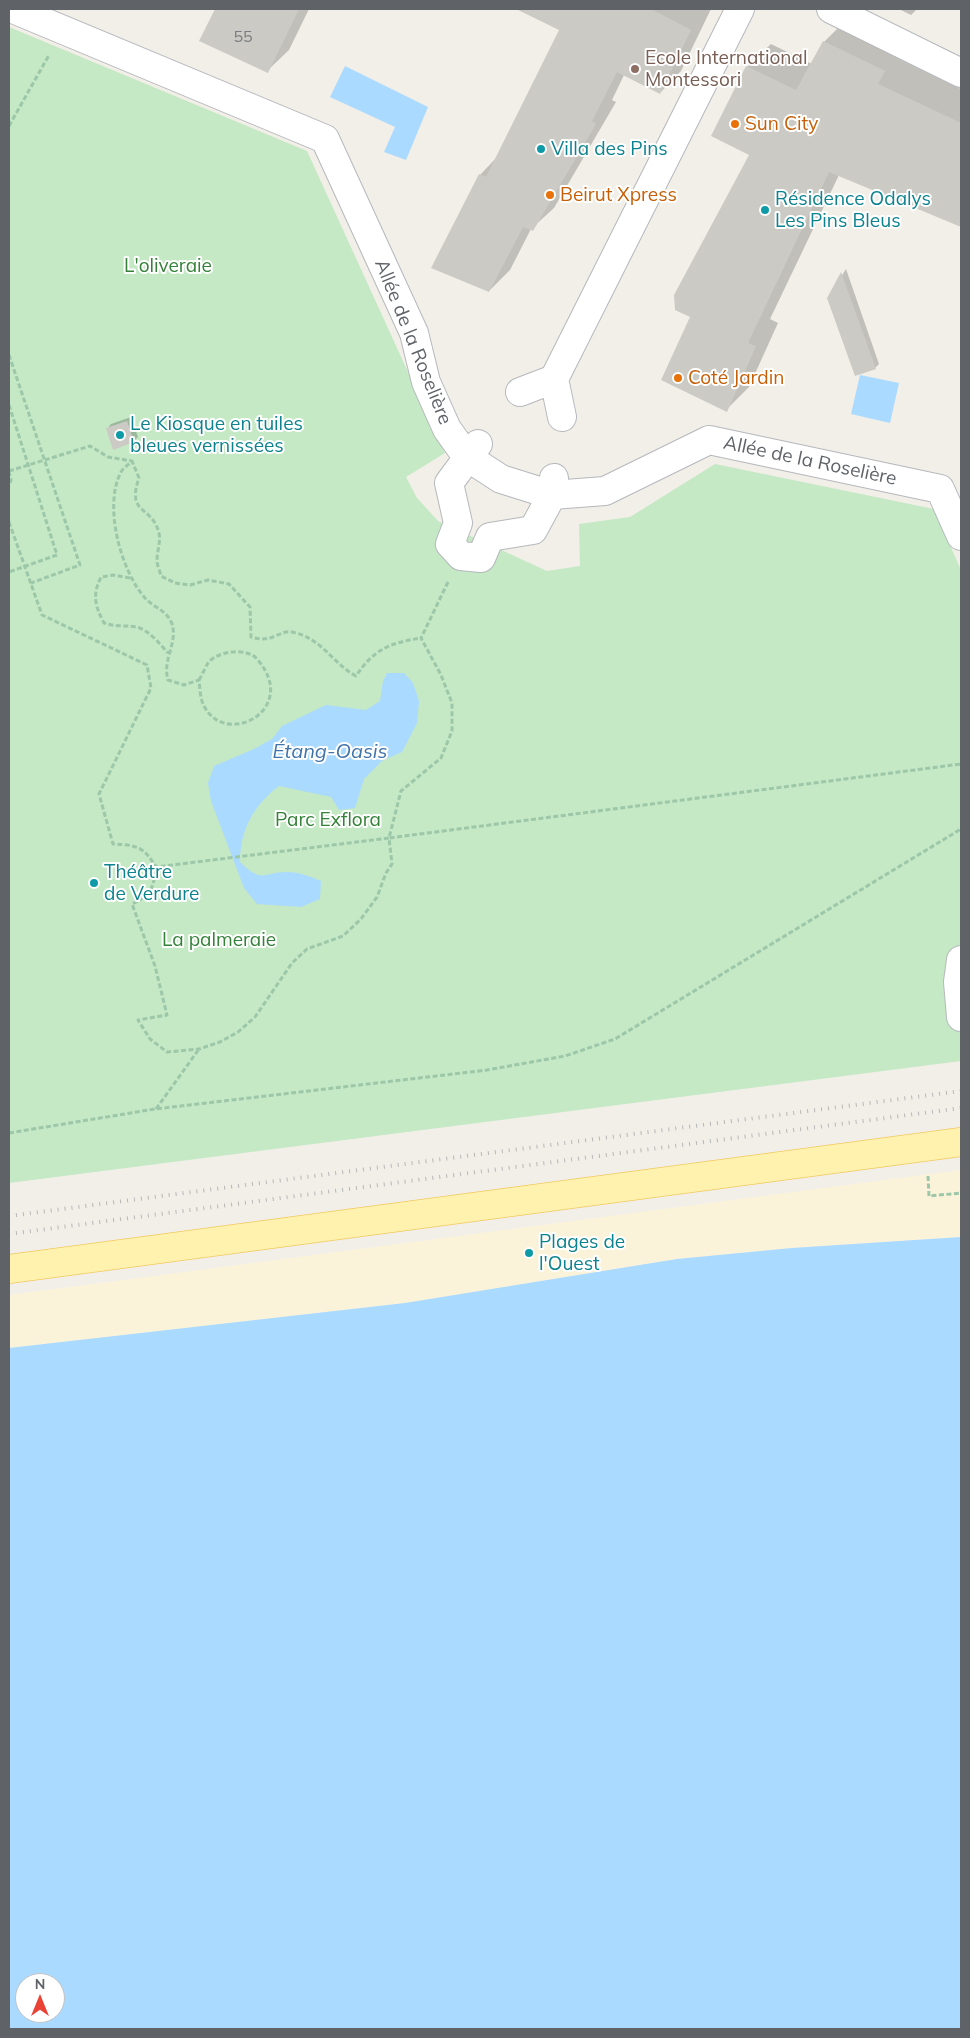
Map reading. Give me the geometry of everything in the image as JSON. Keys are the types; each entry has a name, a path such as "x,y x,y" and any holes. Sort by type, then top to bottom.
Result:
{"main road":[{"path":"9,1269 961,1142"}],"street":[{"name":"Allée de la Roselière","path":"13,9 325,139 414,333 426,382 446,429 501,479 553,487 605,491 709,440 940,489 961,536"},
{"path":"562,417 554,379 740,9"},
{"path":"831,9 961,73"},
{"path":"520,392 554,379"},
{"path":"472,451 449,483 458,523 450,544 461,556 480,558 490,537 533,530 553,487"},
{"path":"961,960 958,982 961,1017"}],"path":[{"path":"9,126 62,29"},
{"path":"9,355 80,565 30,583"},
{"path":"9,405 57,555 9,572"},
{"path":"9,486 11,480 9,471 90,446 108,456 132,462"},
{"path":"132,462 121,472 115,492 113,519 131,578 146,599 165,612 172,625 173,640 165,670 168,680 184,685 200,680 209,662 223,654 240,652 255,656 266,670 271,681 271,698 265,711 252,720 231,726 213,718 203,706 200,680"},
{"path":"132,462 139,478 134,493 138,507 151,518 159,533 157,562 161,576 175,583 190,585 208,580 229,584 250,607 251,637 263,641 290,632 312,638 343,669 356,676 376,652 397,642 421,638"},
{"path":"9,522 42,615 147,665 151,688 99,794 113,844 132,844 147,853 156,867 154,886 146,897 132,904 155,966 167,1015 138,1020 150,1039 167,1052 200,1048 220,1042 238,1032 255,1017 292,964 307,949 343,936 361,919 377,897 386,873 392,864 389,838 401,791 442,758 452,731 452,703 442,675 421,638"},
{"path":"421,638 461,556"},
{"path":"131,578 113,575 101,577 94,590 95,606 104,623 115,627 138,627 156,639 169,653"},
{"path":"156,867 961,764"},
{"path":"9,1133 155,1109 487,1070 565,1056 615,1039 961,829"},
{"path":"155,1109 200,1048"},
{"path":"928,1175 929,1196 961,1193"}],"green space":[{"name":"Parc Exflora","path":"9,27 307,151 445,453 406,477 417,498 438,521 547,571 580,566 579,524 630,517 715,464 934,509 961,570 961,1061 9,1183"}],"sand":[{"name":"Plages de l'Ouest","path":"961,1170 961,1237 792,1248 677,1259 405,1303 9,1348 9,1295"}],"water":[{"path":"345,66 428,107 406,160 384,152 395,127 330,97"},
{"path":"860,375 899,383 890,423 851,414"},
{"name":"Étang-Oasis","path":"387,673 404,673 413,683 419,701 417,723 402,752 382,761 364,779 355,808 339,810 331,797 279,786 262,801 246,828 240,862 247,869 258,875 291,872 321,881 320,899 301,907 257,904 244,888 211,801 208,783 214,766 254,749 272,739 282,726 326,705 366,710 380,701 383,681"},
{"path":"961,1237 961,2029 9,2029 9,1348 405,1303 677,1259 792,1248"}],"building":[{"path":"215,9 299,9 268,73 199,41"},
{"name":"Villa des Pins","path":"516,9 651,9 691,30 660,94 617,72 592,121 596,124 533,231 523,227 489,292 431,268 479,174 486,177 559,30"},
{"name":"Résidence Odalys Les Pins Bleus","path":"823,41 885,71 878,84 961,123 961,227 829,172 748,343 756,346 727,412 661,380 690,317 675,310 674,295 749,155 711,136 746,66 796,90"},
{"path":"841,272 876,369 855,376 827,298"},
{"name":"Le Kiosque en tuiles bleues vernissées","path":"127,421 134,442 113,450 106,428"}],"railway":[{"path":"9,1216 961,1091"},
{"path":"9,1234 961,1108"}],"place":[{"name":"Ecole International Montessori","path":"635,69"},
{"name":"Sun City","path":"735,124"},
{"name":"Villa des Pins","path":"541,149"},
{"name":"Beirut Xpress","path":"550,195"},
{"name":"Résidence Odalys Les Pins Bleus","path":"765,210"},
{"name":"Coté Jardin","path":"678,378"},
{"name":"Le Kiosque en tuiles bleues vernissées","path":"120,435"},
{"name":"Théâtre de Verdure","path":"94,883"},
{"name":"Plages de l'Ouest","path":"529,1253"}],"park label":[{"name":"L'oliveraie","path":"168,266"},
{"name":"La palmeraie","path":"219,940"}]}
